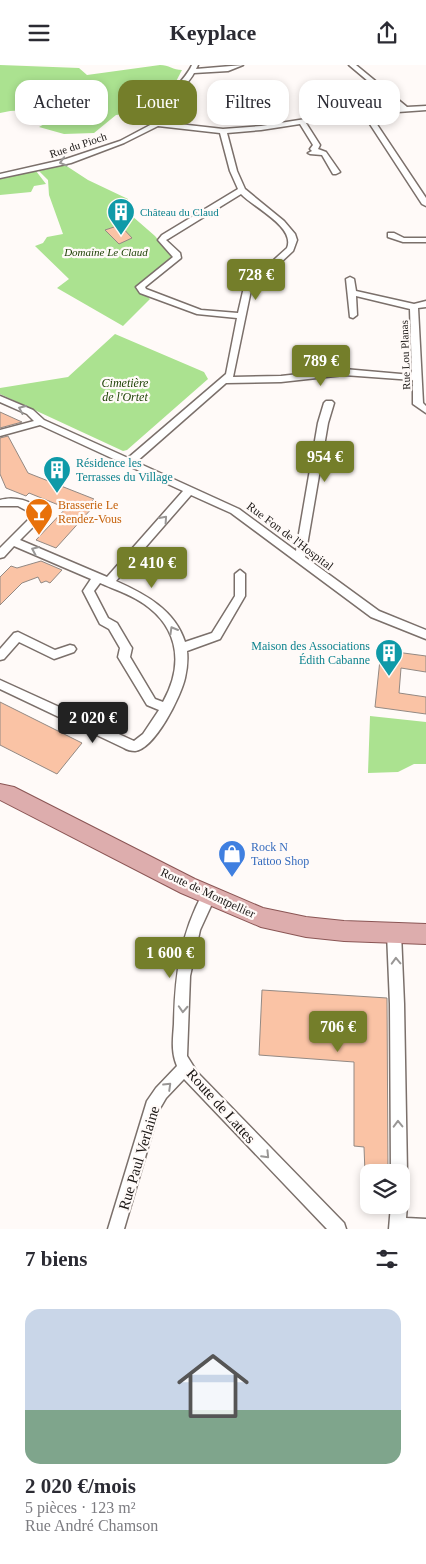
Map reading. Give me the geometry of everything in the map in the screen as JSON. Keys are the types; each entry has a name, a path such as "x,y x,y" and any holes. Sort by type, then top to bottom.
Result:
{"main road":[{"name":"Route de Montpellier","path":"2,791 208,895 261,917 306,927 426,934"}],"street":[{"path":"187,80 193,68 228,69 240,65"},
{"path":"352,65 406,110"},
{"path":"400,110 426,108"},
{"path":"166,125 223,131 299,122"},
{"name":"Rue du Pioch","path":"0,176 68,161 122,142 155,125"},
{"path":"304,125 317,145 316,151 324,153 336,172"},
{"path":"374,125 426,205"},
{"path":"129,463 230,375 247,289 290,249 293,242 292,235 286,228 266,213 242,190 223,131"},
{"path":"242,190 165,237 162,241 177,255 177,258 140,287 143,291 200,312 242,316"},
{"path":"417,192 426,191"},
{"path":"390,235 403,240 426,240"},
{"path":"350,279 353,315"},
{"path":"352,293 414,307"},
{"name":"Rue Lou Planas","path":"426,304 414,307 418,404 426,410"},
{"path":"225,380 281,379 344,372 417,378"},
{"name":"Rue Fon de l'Hospital","path":"0,399 30,412 41,422 235,511 375,613 426,635"},
{"path":"300,558 323,423 329,403"},
{"path":"0,433 41,422"},
{"path":"166,708 151,702 124,657 126,648 113,626 104,621 88,591 103,580 190,490"},
{"path":"0,502 13,501 36,512 34,520 0,554"},
{"path":"0,684 135,747 147,739 174,696 182,674 182,648 176,633 156,607 140,596 14,541"},
{"path":"182,648 216,636 240,596 240,573"},
{"path":"0,656 18,636 54,655 70,649"},
{"name":"Route de Lattes","path":"208,895 192,932 185,971 180,1056 185,1068 338,1229"},
{"path":"394,933 397,1003 398,1164"},
{"name":"Rue Paul Verlaine","path":"116,1229 152,1106 161,1093 185,1068"},
{"path":"398,1214 397,1227 426,1227"}],"green space":[{"path":"0,65 79,68 87,75 160,65 182,70 177,80 118,80 118,115 108,122 108,80 15,80 15,111 0,113"},
{"path":"42,125 104,125 94,133 64,134 39,127"},
{"name":"Domaine Le Claud","path":"65,165 88,180 128,199 124,209 155,236 172,256 172,259 139,284 137,288 150,299 123,326 57,288 69,279 35,246 43,243 47,237 63,234 49,195 48,180 39,171"},
{"path":"36,171 46,184 34,186 31,192 0,195 0,179"},
{"name":"Cimetière de l'Ortet","path":"115,334 204,372 208,379 127,450 123,451 0,394 0,388 68,377"},
{"path":"370,716 426,722 426,764 414,764 398,772 368,773"}],"building":[{"name":"Château du Claud","path":"120,225 132,238 119,244 105,230"},
{"path":"0,412 22,422 0,428"},
{"name":"Résidence les Terrasses du Village","path":"8,436 28,473 94,499 89,505 93,507 56,548 36,540 66,508 29,493 26,496 6,488 0,474 0,438"},
{"path":"41,561 62,570 50,583 46,581 41,583 38,577 22,583 0,605 0,577 11,566 17,568"},
{"name":"Maison des Associations Édith Cabanne","path":"381,650 426,656 426,672 401,668 399,693 426,697 426,714 375,707"},
{"path":"0,702 82,743 57,774 0,745"},
{"path":"262,990 387,998 388,1164 365,1164 364,1147 354,1146 354,1062 259,1055"}],"place":[{"name":"Château du Claud","path":"121,236"},
{"name":"Résidence les Terrasses du Village","path":"57,494"},
{"name":"Brasserie Le Rendez-Vous","path":"39,536"},
{"name":"Maison des Associations Édith Cabanne","path":"389,677"},
{"name":"Rock N Tattoo Shop","path":"232,878"}]}
